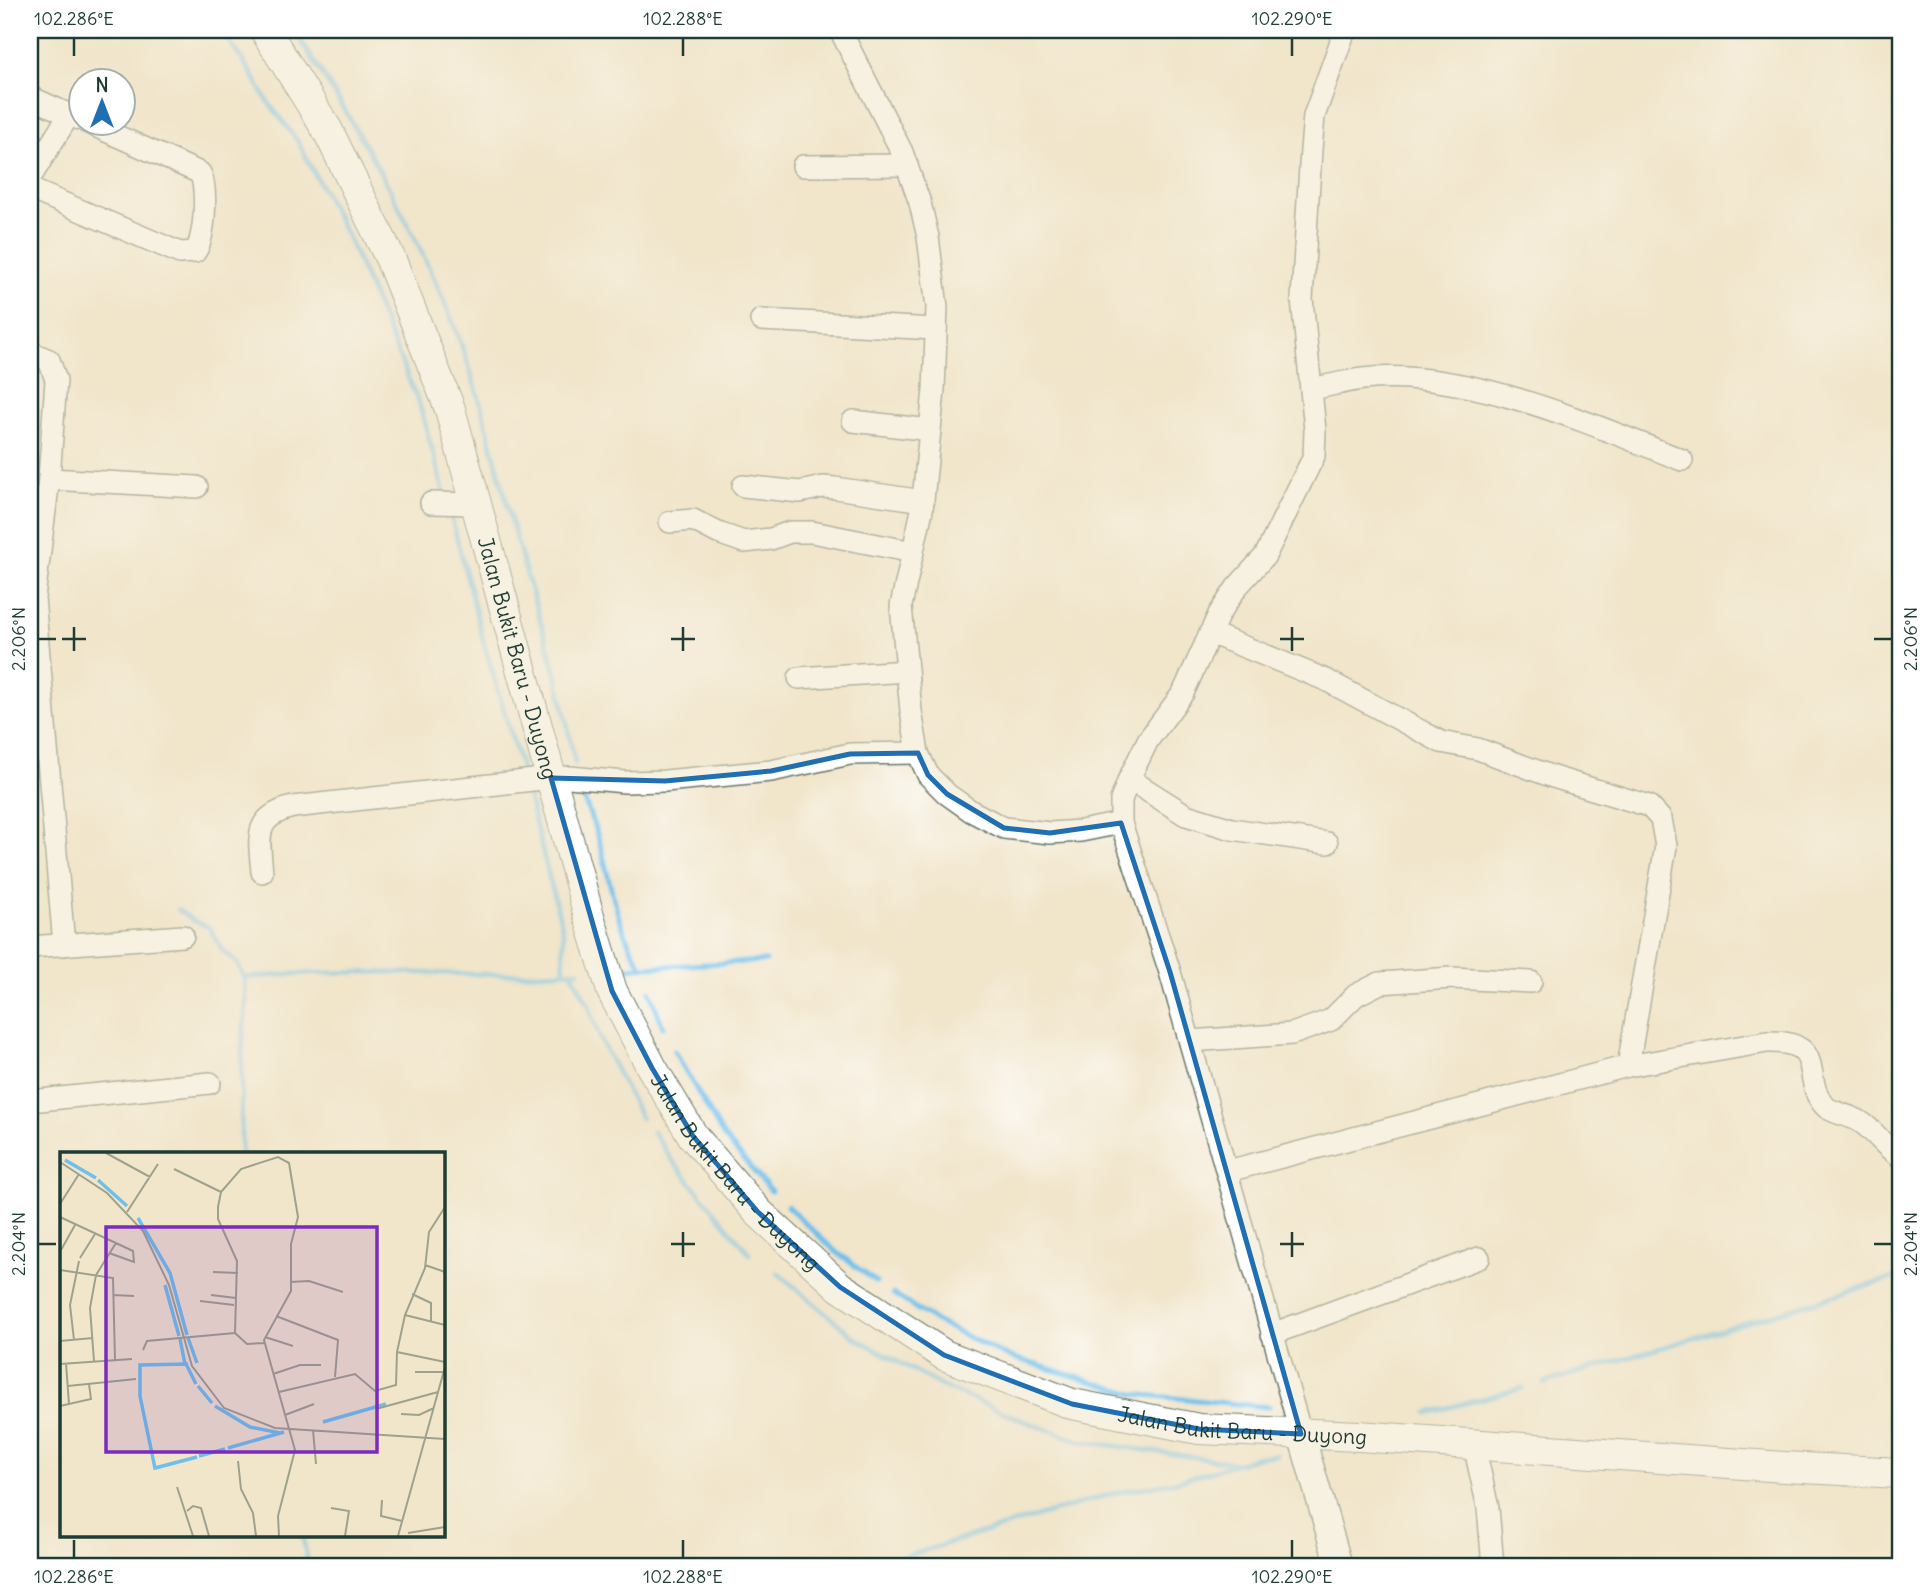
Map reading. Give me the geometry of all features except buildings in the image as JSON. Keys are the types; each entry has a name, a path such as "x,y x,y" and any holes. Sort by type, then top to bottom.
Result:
{"main road":[{"name":"Jalan Bukit Baru - Duyong","path":"265,30 328,131 391,260 450,409 466,503 551,778 612,990 652,1068 693,1136 758,1212 840,1287 944,1355 1072,1404 1199,1429 1359,1436 1900,1473"}],"street":[{"path":"840,30 906,165 920,203 928,237 937,307 934,390 923,501 901,606 918,753 928,775 947,794 971,811 1004,828 1050,833 1081,831 1121,823"},
{"path":"1339,1566 1167,961 1121,823 1121,800 1148,740 1182,693 1210,633 1237,587 1265,556 1314,456 1315,430 1302,299 1314,116 1345,30"},
{"path":"30,97 66,114"},
{"path":"30,178 66,134"},
{"path":"30,189 180,253 195,252 201,240 205,188 200,173 116,136"},
{"path":"803,166 906,165"},
{"path":"761,320 936,329"},
{"path":"30,352 49,360 56,380 49,479 34,598 64,945"},
{"path":"1311,389 1364,379 1444,381 1547,409 1682,460"},
{"path":"853,421 930,430"},
{"path":"49,479 197,487"},
{"path":"743,486 800,492 823,487 835,488 923,501"},
{"path":"431,503 466,503"},
{"path":"670,522 693,520 744,542 771,539 790,532 812,533 913,552"},
{"path":"1210,633 1326,680 1441,742 1478,749 1553,777 1649,806 1661,819 1666,846 1628,1066"},
{"path":"799,678 907,671"},
{"path":"262,872 259,839 261,827 269,816 279,810 293,807 569,776 625,782 665,781 771,771 850,754 918,753"},
{"path":"1129,779 1186,815 1233,829 1327,843"},
{"path":"30,947 183,936"},
{"path":"1190,1041 1292,1034 1331,1020 1356,995 1380,983 1452,978 1531,982"},
{"path":"1228,1171 1628,1066 1782,1041 1796,1046 1806,1054 1818,1096 1826,1108 1840,1112 1870,1128 1900,1156"},
{"path":"30,1101 210,1083"},
{"path":"1272,1335 1479,1258"},
{"path":"1474,1445 1488,1508 1493,1566"}],"highlighted area":[{"path":"918,753 928,775 947,794 1004,828 1050,833 1121,823 1170,972 1301,1434 1199,1429 1072,1404 944,1355 840,1287 758,1212 693,1136 652,1068 612,991 551,778 665,781 771,771 850,754"}],"waterway":[{"path":"225,30 227,38 268,102 297,140 349,240 419,403 446,499"},
{"path":"294,30 339,101 402,212 455,328 480,402 556,673 575,763"},
{"path":"449,508 484,644 522,771"},
{"path":"526,787 563,931 564,971"},
{"path":"579,787 598,837 621,924 643,968"},
{"path":"178,910 209,927 222,950 237,963 245,978"},
{"path":"625,968 766,961"},
{"path":"571,971 589,1006 601,1041 641,1118"},
{"path":"241,1152 245,978 334,973 494,974 579,971"},
{"path":"650,991 663,1027"},
{"path":"674,1051 724,1137 771,1191"},
{"path":"653,1132 671,1159 750,1254"},
{"path":"787,1206 834,1250 876,1282"},
{"path":"778,1273 854,1337 941,1386 1027,1422 1080,1441 1236,1463"},
{"path":"1544,1383 1900,1276"},
{"path":"893,1294 935,1321 1007,1356 1134,1394 1269,1407"},
{"path":"1428,1413 1522,1388"},
{"path":"873,1566 1115,1493 1178,1481 1258,1457 1277,1455"},
{"path":"302,1536 309,1566"}]}
